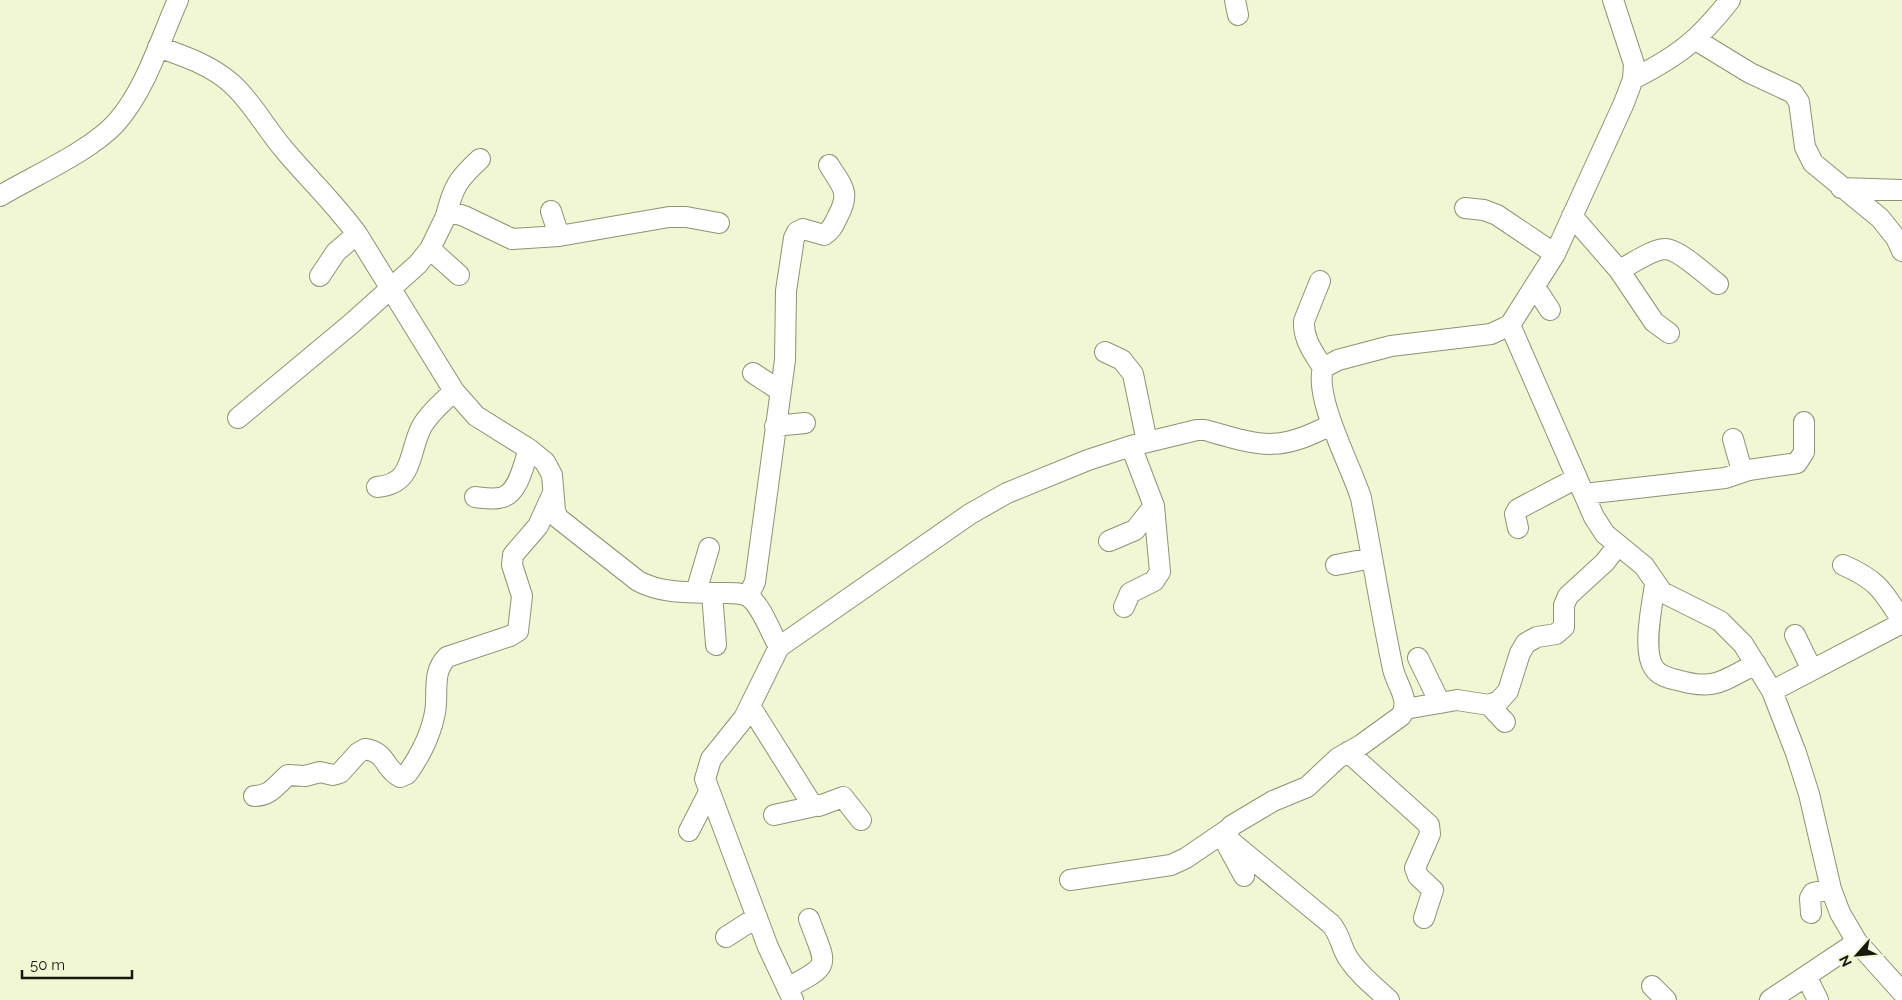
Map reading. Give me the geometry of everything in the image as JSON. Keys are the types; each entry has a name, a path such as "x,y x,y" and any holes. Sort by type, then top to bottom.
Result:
{"street":[{"path":"0,196 96,140 107,131 128,106 145,77 178,0"},
{"path":"1323,368 1338,360 1391,346 1490,334 1510,325 1555,254 1624,103 1633,79 1634,64 1613,0"},
{"path":"1633,79 1667,61 1696,40 1730,0"},
{"path":"1696,40 1750,73 1793,93 1801,108 1803,137 1808,154 1819,170 1884,222 1902,251"},
{"path":"158,47 195,59 232,83 285,152 341,212 357,234 454,391 476,416 529,449 545,462 552,474 555,511 558,518 638,581 660,590 748,596 755,603 779,646"},
{"path":"238,418 390,290 418,264 430,249 446,216 454,186 460,177 480,159"},
{"path":"748,596 755,582 779,390 785,360 786,291 794,238 797,232 803,229 824,235 832,230 845,202 846,194 829,165"},
{"path":"1841,188 1902,190"},
{"path":"1465,208 1484,210 1497,215 1555,254"},
{"path":"551,211 558,236"},
{"path":"446,216 454,213 464,216 512,239 558,236 669,217 686,217 719,223"},
{"path":"1572,216 1619,270 1635,292 1648,316 1669,333"},
{"path":"320,276 332,257 357,234"},
{"path":"430,249 459,276"},
{"path":"1619,270 1655,252 1666,249 1677,253 1718,284"},
{"path":"1070,880 1172,864 1186,858 1231,826 1273,801 1300,792 1317,780 1331,764 1401,716 1405,709 1406,703 1393,671 1361,498 1353,472 1332,424 1321,386 1323,368 1309,346 1303,328 1320,281"},
{"path":"1535,287 1550,310"},
{"path":"1510,325 1581,486 1605,534 1644,566 1655,585 1672,598 1728,627 1743,644 1772,691 1809,794 1831,889 1857,942 1902,992"},
{"path":"1105,352 1122,360 1133,374 1139,444 1154,506 1160,572 1154,581 1130,593 1124,607"},
{"path":"753,373 779,390"},
{"path":"377,487 389,486 401,479 423,424 431,413 454,391"},
{"path":"1518,528 1515,514 1518,509 1581,486 1725,478 1742,471 1797,463 1804,452 1804,422"},
{"path":"775,426 805,423"},
{"path":"809,919 823,957 822,967 790,994 756,917 725,827 709,792 706,779 711,759 744,718 779,646 970,514 1007,493 1088,460 1139,444 1184,433 1206,430 1253,444 1282,443 1306,438 1332,424"},
{"path":"1733,439 1742,471"},
{"path":"475,497 498,498 508,494 514,488 529,449"},
{"path":"254,796 270,794 288,776 305,776 320,772 334,776 340,773 358,753 365,749 373,750 382,755 392,773 400,777 407,774 416,759 435,715 438,671 441,663 447,657 510,636 518,631 522,596 512,565 513,556 538,526 554,489"},
{"path":"1109,541 1135,530 1154,506"},
{"path":"1405,709 1457,700 1489,705 1499,701 1508,691 1520,654 1526,643 1537,637 1556,634 1564,627 1564,605 1568,596 1605,562 1618,545"},
{"path":"709,548 704,593 716,645"},
{"path":"1336,565 1372,558"},
{"path":"1772,691 1902,622 1878,585 1865,574 1843,565"},
{"path":"1655,585 1649,625 1650,656 1654,668 1662,676 1705,686 1714,685 1756,664"},
{"path":"1795,635 1812,670"},
{"path":"1418,658 1440,703"},
{"path":"1489,705 1505,722"},
{"path":"750,706 815,806"},
{"path":"1348,752 1429,825 1430,834 1415,868 1418,876 1433,890 1424,918"},
{"path":"1276,783 1300,792"},
{"path":"688,831 709,792"},
{"path":"774,815 815,806 843,797 861,820"},
{"path":"1224,832 1244,876"},
{"path":"1224,832 1229,840 1337,930 1343,949 1356,969 1389,1000"},
{"path":"1812,913 1810,898 1813,894 1831,889"},
{"path":"726,937 756,917"},
{"path":"1770,1000 1857,942"},
{"path":"1806,976 1818,1000"}]}
